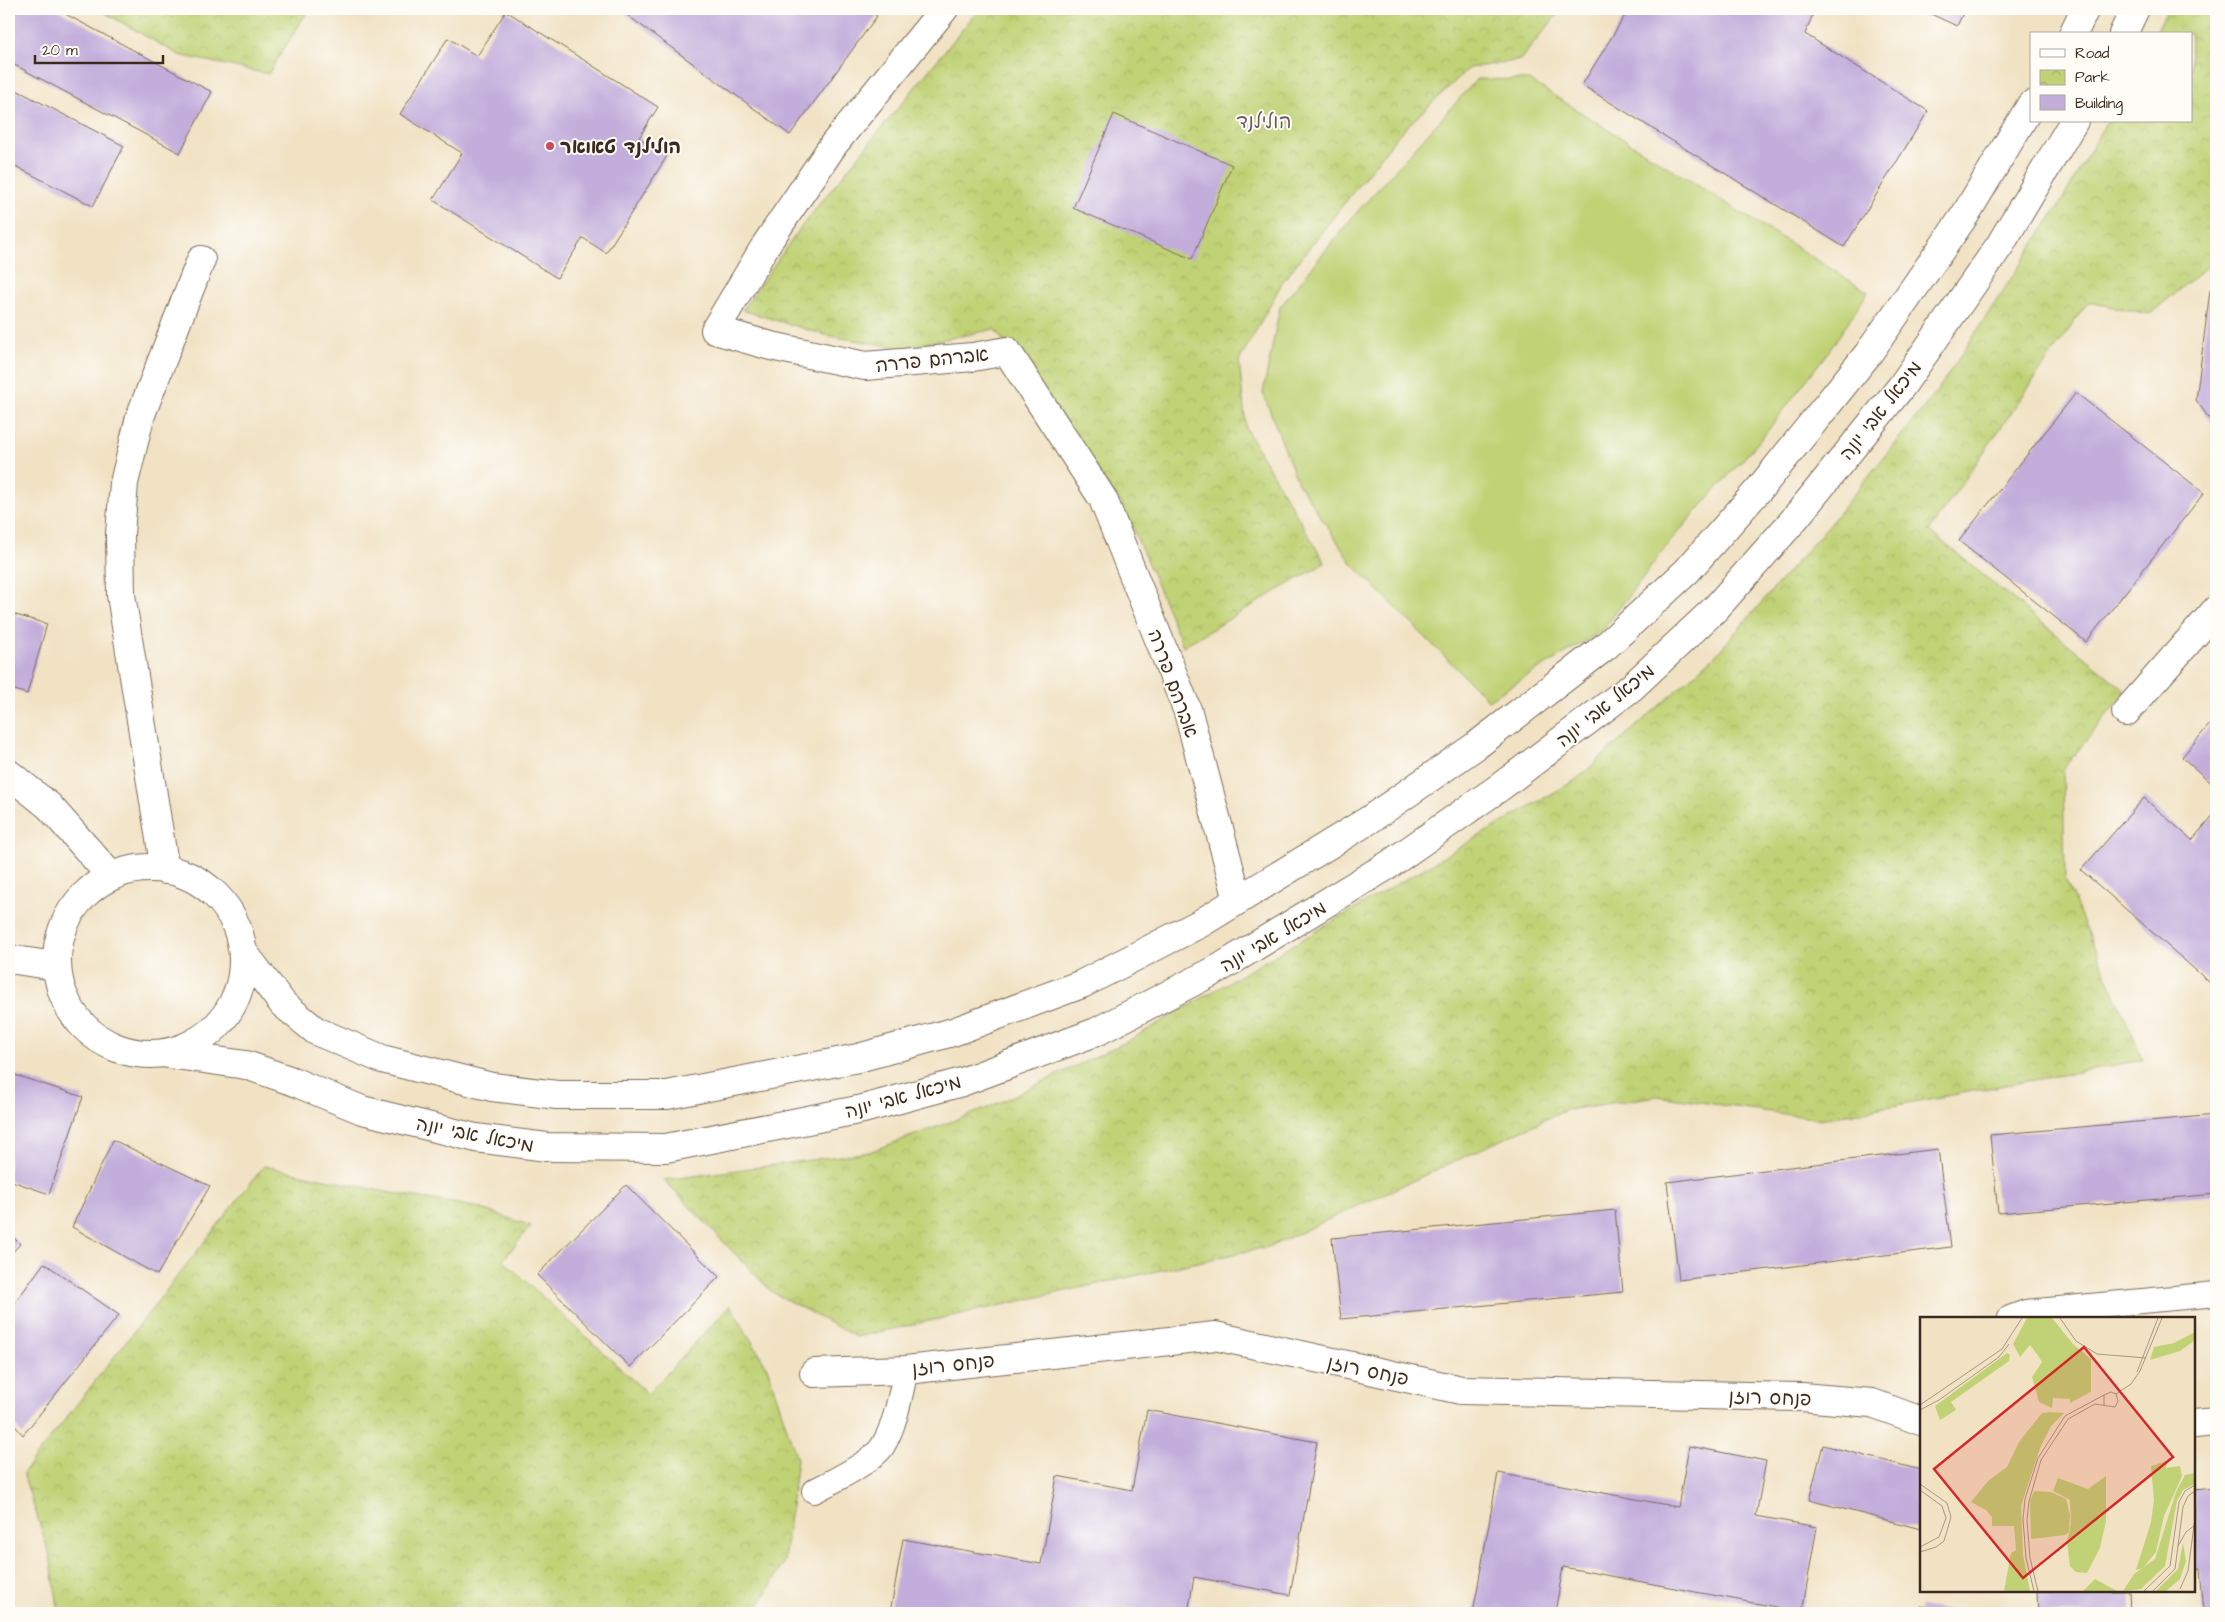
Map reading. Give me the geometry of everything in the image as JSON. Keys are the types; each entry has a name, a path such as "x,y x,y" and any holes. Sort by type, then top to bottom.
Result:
{"street":[{"name":"אברהם פררה","path":"944,9 834,144 767,243 715,330 771,346 865,366 973,357 1007,351 1103,499 1188,712 1238,900"},
{"path":"2124,32 2135,9"},
{"path":"244,953 283,1004 316,1031 382,1059 492,1087 548,1094 668,1095 858,1058 953,1032 1082,984 1201,923 1369,820 1477,744 1606,646 1687,571 1761,487 1868,354 1965,215 2030,107"},
{"name":"מיכאל אבי יונה","path":"168,1054 246,1065 292,1081 362,1110 476,1138 547,1147 666,1148 872,1106 962,1082 1096,1032 1218,969 1390,864 1500,787 1639,680 1729,594 1792,522 1901,386 2000,245 2073,122"},
{"path":"165,870 120,595 120,534 124,482 140,417 201,260"},
{"path":"2126,712 2216,610"},
{"path":"9,774 49,806 110,875"},
{"path":"155,867 187,875 215,893 235,921 244,953 242,986 228,1015 199,1042 168,1054 135,1055 104,1044 81,1026 63,998 55,966 64,921 83,894 110,875 155,867"},
{"path":"9,959 55,966"},
{"name":"פנחס רוזן","path":"814,1373 906,1370 1215,1336 1461,1390 1802,1397 1872,1403 1920,1421"},
{"path":"2195,1424 2216,1422"}],"lane":[{"path":"2013,1317 2026,1312 2216,1294"},
{"path":"814,1491 850,1472 881,1448 896,1417 906,1370"}],"green space":[{"path":"98,9 309,9 268,74 179,55"},
{"path":"979,9 1562,9 1520,60 1469,68 1398,135 1283,281 1239,361 1246,429 1325,563 1183,646 1124,508 995,329 902,348 825,335 742,310 804,223"},
{"path":"2167,9 2216,9 2216,259 2150,314 2088,302 1929,531 2126,691 2063,769 2065,879 2143,1060 1820,1119 1657,1096 1566,1110 1271,1246 856,1337 772,1292 664,1180 869,1152 988,1108 1128,1041 1577,779 1715,656 1829,525 1938,390 2060,204 2106,122 2192,122 2192,32 2156,32"},
{"path":"1477,79 1529,80 1868,292 1831,348 1762,438 1672,539 1602,631 1488,700 1353,565 1298,483 1263,393 1280,307 1350,220"},
{"path":"264,1166 386,1192 476,1207 531,1226 503,1260 648,1394 730,1305 767,1367 797,1459 784,1562 755,1613 59,1613 50,1556 23,1473"}],"building":[{"path":"9,9 56,9 212,92 180,153 9,62"},
{"path":"619,9 867,9 877,16 790,135"},
{"path":"1629,9 1815,9 1805,34 1928,111 1844,247 1582,85"},
{"path":"1920,9 1965,9 1957,26"},
{"name":"הולילנד טאואר","path":"506,11 658,107 639,138 667,156 606,253 583,238 557,278 433,200 462,153 400,114 448,38 477,56"},
{"path":"9,86 124,146 93,206 9,163"},
{"path":"1114,114 1232,165 1192,259 1073,208"},
{"path":"2210,290 2216,290 2216,428 2196,400"},
{"path":"2076,393 2204,493 2086,642 1959,541"},
{"path":"9,613 47,624 27,694 9,688"},
{"path":"2216,717 2216,787 2182,757"},
{"path":"2144,798 2192,840 2216,812 2216,988 2081,870"},
{"path":"9,1073 83,1097 49,1194 9,1180"},
{"path":"2216,1115 2216,1194 1998,1213 1990,1135"},
{"path":"113,1140 210,1186 157,1275 72,1227"},
{"path":"1938,1149 1951,1247 1679,1280 1667,1182"},
{"path":"626,1185 719,1277 630,1367 537,1275"},
{"path":"1615,1210 1623,1292 1341,1319 1332,1238"},
{"path":"9,1233 20,1244 9,1256"},
{"path":"44,1263 119,1315 23,1435 9,1419 9,1311"},
{"path":"1147,1410 1317,1442 1290,1595 1194,1577 1188,1613 890,1613 903,1539 1041,1564 1057,1476 1132,1490"},
{"path":"1823,1445 1920,1470 1920,1529 1809,1500"},
{"path":"1689,1446 1766,1461 1756,1516 1817,1527 1802,1612 1563,1567 1555,1613 1473,1613 1498,1473 1678,1507"},
{"path":"2216,1488 2216,1613 2204,1613 2200,1569 2195,1570 2195,1490"},
{"path":"2038,1592 2129,1592 2130,1613 2039,1613"},
{"path":"1921,1606 1956,1612 1956,1613 1920,1613"}],"place":[{"name":"הולילנד טאואר","path":"550,146"}],"district":[{"name":"הולילנד","path":"1264,121"}]}
